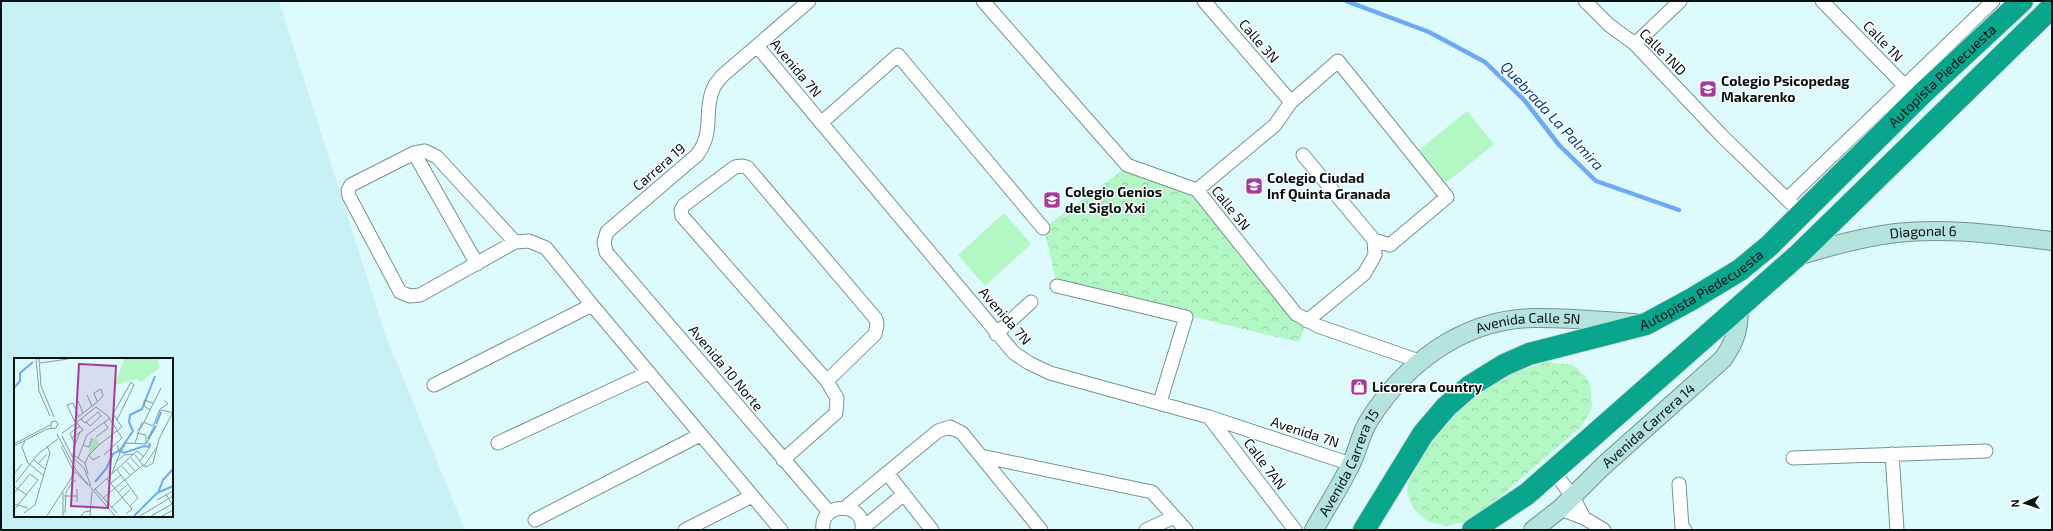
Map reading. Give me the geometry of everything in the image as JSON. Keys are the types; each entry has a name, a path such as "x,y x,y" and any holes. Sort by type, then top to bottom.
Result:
{"highway":[{"name":"Autopista Piedecuesta","path":"1364,530 1423,434 1446,407 1470,386 1504,365 1529,354 1646,324 1692,299 1740,270 1770,246 1794,206 1918,98 2022,1"},
{"name":"Autopista Piedecuesta","path":"1473,530 1527,494 1655,383 1797,256 2052,7"}],"street":[{"name":"Carrera 19","path":"604,242 607,232 697,155 705,144 713,89 722,76 808,1"},
{"name":"Calle 5N","path":"983,1 1128,165 1197,190 1296,314 1308,321 1418,361"},
{"name":"Calle 3N","path":"1204,1 1291,102"},
{"name":"Calle 1ND","path":"1585,1 1609,25 1635,44 1721,135 1794,206"},
{"path":"1635,44 1680,1"},
{"name":"Calle 1N","path":"1822,1 1905,86"},
{"path":"1794,206 1905,86 1993,1"},
{"name":"Avenida 7N","path":"757,46 996,334 1014,353 1029,364 1050,373 1160,402 1209,417 1351,464"},
{"path":"821,123 898,55 1043,228"},
{"path":"1197,190 1275,125 1291,102 1338,61 1447,197 1390,245 1374,240 1303,155"},
{"path":"515,242 436,157 425,151 414,153 351,185 348,190 349,196 400,292 410,296 420,295 515,242 529,241 546,248 780,530"},
{"path":"414,153 477,264"},
{"path":"783,460 836,413 837,398 827,381 682,216 681,210 684,205 735,168 742,166 747,167 876,319 877,325 875,334 827,381"},
{"name":"Diagonal 6","path":"1797,256 1846,241 1897,233 1960,231 2052,241"},
{"path":"1308,321 1364,274 1375,255 1374,240"},
{"name":"Avenida 10 Norte","path":"604,242 606,252 829,512"},
{"path":"1057,286 1186,317 1160,402"},
{"path":"996,334 1032,302"},
{"path":"434,385 592,305"},
{"name":"Avenida Carrera 14","path":"1533,530 1567,503 1602,467 1723,359 1733,345 1740,326 1740,306"},
{"name":"Avenida Calle 5N","path":"1418,361 1443,345 1483,327 1516,320 1533,318 1646,324"},
{"name":"Avenida Carrera 15","path":"1314,530 1351,464 1367,424 1392,387 1418,361"},
{"path":"498,444 648,372"},
{"name":"Calle 7AN","path":"1209,417 1296,530"},
{"path":"823,530 824,519 829,512 837,508 846,507 938,431 950,427 962,433 1042,530"},
{"path":"535,520 700,435"},
{"path":"1793,458 1986,451"},
{"path":"1892,454 1897,530"},
{"path":"980,456 1152,492 1186,530"},
{"path":"1554,471 1567,503 1584,518 1604,530"},
{"path":"887,473 932,530"},
{"path":"1679,484 1682,528 1685,530"},
{"path":"846,507 858,515 862,529 904,494"},
{"path":"685,530 752,496"},
{"path":"1146,530 1174,517"}],"shaded area":[{"path":"1,1 279,1 385,334 465,530 1,530"}],"green space":[{"path":"1467,111 1494,144 1446,183 1419,150"},
{"path":"1128,166 1196,191 1306,322 1299,342 1057,285 1044,228"},
{"path":"1004,213 1031,244 985,286 958,255"},
{"path":"1547,362 1573,365 1586,377 1591,388 1592,408 1582,426 1488,507 1464,522 1447,526 1429,522 1417,513 1411,504 1407,488 1413,467 1450,419 1479,394 1508,374"}],"waterway":[{"name":"Quebrada La Palmira","path":"1346,1 1429,32 1485,62 1525,101 1559,145 1596,181 1679,210"}],"place":[{"name":"Colegio Psicopedag Makarenko","path":"1708,89"},
{"name":"Colegio Ciudad Inf Quinta Granada","path":"1254,186"},
{"name":"Colegio Genios del Siglo Xxi","path":"1052,200"},
{"name":"Licorera Country","path":"1359,387"}]}
